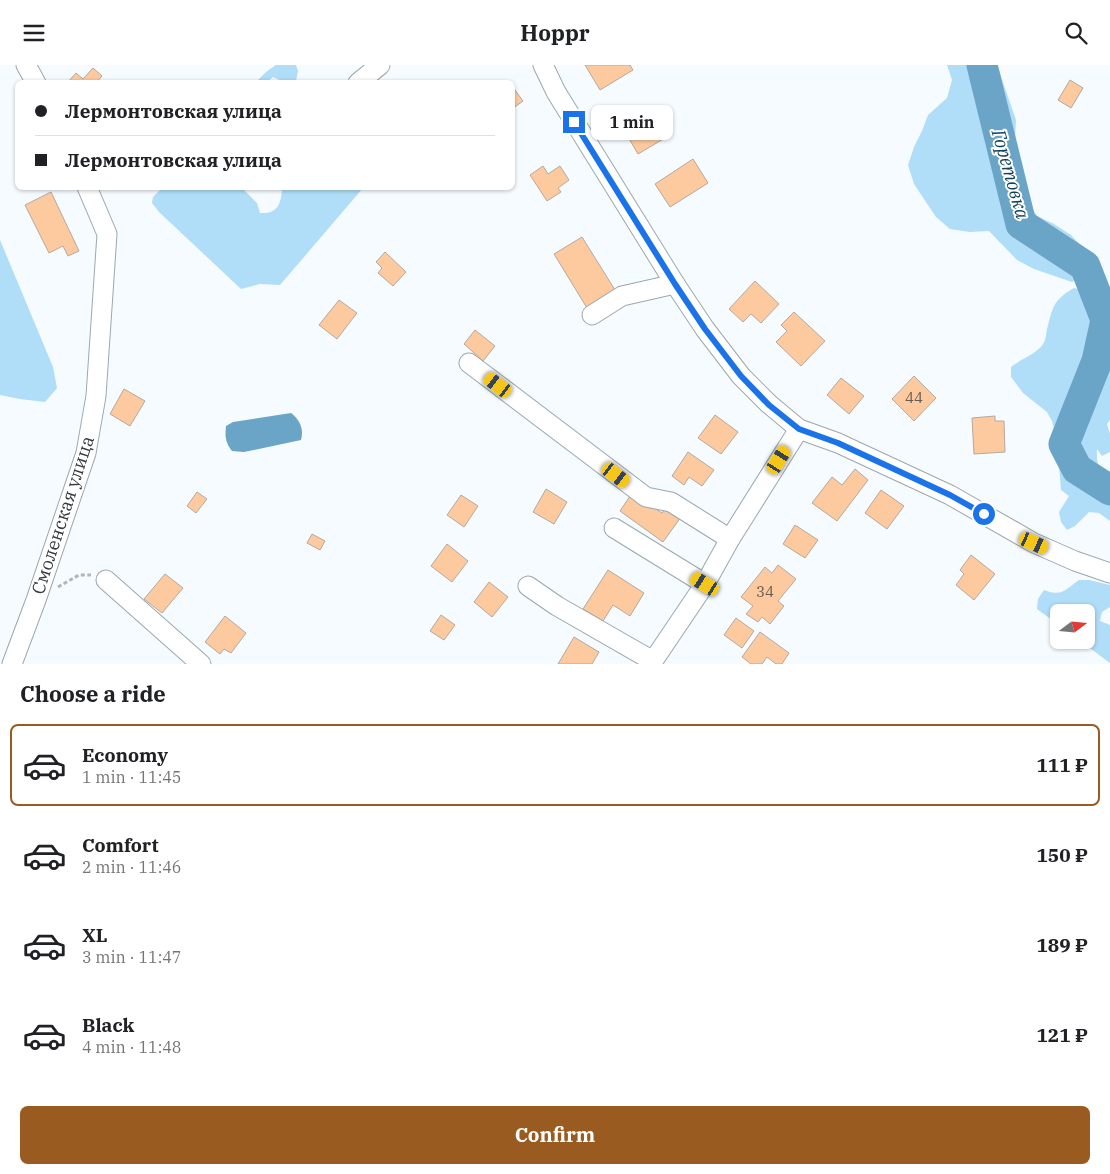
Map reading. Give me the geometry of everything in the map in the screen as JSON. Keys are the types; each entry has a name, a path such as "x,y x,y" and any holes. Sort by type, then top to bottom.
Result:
{"street":[{"path":"26,65 34,80"},
{"path":"362,80 380,65"},
{"path":"543,65 565,107 675,284 705,329 741,376 769,405 799,429 838,443 950,495 1034,543 1075,561 1110,573"},
{"name":"Смоленская улица","path":"12,664 86,453 96,396 107,234 88,190"},
{"path":"592,315 622,296 675,284"},
{"path":"468,363 646,497 671,501 730,539"},
{"path":"528,585 557,606 652,663 705,584 730,539 799,429"},
{"path":"614,528 705,584"},
{"path":"106,579 201,664"}],"path":[{"path":"38,593 50,591 79,575 96,575 106,579"}],"shaded area":[{"path":"276,65 296,65 298,71 296,80 280,80 273,77 269,80 258,80"},
{"path":"947,65 997,65 1016,120 1014,159 1026,198 1037,216 1071,235 1084,249 1088,270 1072,282 1034,269 1017,260 989,231 970,232 950,229 936,217 914,184 908,165 928,115 947,98 952,80"},
{"path":"160,190 244,190 257,203 260,213 266,213 277,207 281,200 282,190 361,190 280,285 260,284 241,289 159,212 152,203 153,197"},
{"path":"0,240 53,367 57,388 45,402 0,395"},
{"path":"1074,288 1110,304 1110,420 1107,424 1110,434 1110,452 1102,456 1097,449 1097,454 1101,471 1110,482 1110,521 1099,513 1089,512 1075,526 1067,530 1061,522 1059,512 1069,496 1061,490 1057,440 1052,421 1047,412 1023,393 1011,377 1011,367 1041,347 1045,341 1055,305 1062,296"},
{"path":"291,413 300,425 302,432 301,440 244,452 232,451 228,445 226,426 233,422"},
{"path":"1079,580 1089,580 1110,585 1110,607 1102,612 1100,621 1110,625 1110,663 1091,649 1095,649 1095,604 1050,604 1050,618 1037,609 1038,599 1044,590 1059,593"}],"building":[{"path":"585,65 630,65 633,70 600,90"},
{"path":"93,68 102,76 99,80 70,80 76,73 83,79"},
{"path":"1070,80 1083,88 1071,108 1058,100"},
{"path":"515,90 523,101 515,107"},
{"path":"656,111 670,135 638,154 624,130"},
{"path":"693,159 708,183 670,207 655,184"},
{"path":"543,166 548,174 560,166 569,180 558,188 561,192 547,201 530,175"},
{"path":"51,192 79,251 68,256 63,246 49,253 25,205"},
{"path":"582,237 615,290 587,308 554,254"},
{"path":"385,252 406,272 393,286 378,273 382,268 376,262"},
{"path":"755,281 779,304 761,323 751,314 743,322 729,309"},
{"path":"339,300 357,313 337,339 319,325"},
{"path":"794,312 825,341 801,366 776,342 787,331 781,325"},
{"path":"475,330 495,346 483,361 464,344"},
{"path":"914,376 936,398 914,421 892,399"},
{"path":"841,378 864,396 849,414 827,395"},
{"path":"124,389 145,401 130,426 110,414"},
{"path":"715,415 738,432 721,454 698,438"},
{"path":"995,416 995,421 1004,421 1005,452 974,454 972,418"},
{"path":"688,452 714,470 702,486 689,477 684,485 672,476"},
{"path":"855,469 868,480 837,521 812,503 832,477 842,485"},
{"path":"546,489 567,502 554,524 533,512"},
{"path":"881,490 904,506 887,529 865,513"},
{"path":"197,492 207,499 196,513 187,506"},
{"path":"632,493 662,513 666,507 681,517 663,542 620,511"},
{"path":"461,495 478,506 464,527 447,515"},
{"path":"795,525 818,540 805,558 783,544"},
{"path":"312,534 325,541 320,550 307,543"},
{"path":"447,544 468,561 452,582 431,566"},
{"path":"971,555 995,574 974,600 956,585 964,574 960,570"},
{"path":"778,565 796,579 778,601 784,606 770,624 762,617 758,622 746,614 753,606 741,597 765,567 772,573"},
{"path":"608,570 644,593 630,616 613,605 603,621 583,609"},
{"path":"165,574 183,588 162,613 144,599"},
{"path":"489,582 508,597 492,617 474,602"},
{"path":"441,615 455,625 444,640 430,631"},
{"path":"225,616 246,633 231,653 224,649 220,654 205,642"},
{"path":"736,618 754,631 742,648 724,635"},
{"path":"760,632 789,653 782,664 776,664 767,657 762,664 751,664 742,657"},
{"path":"574,637 599,652 592,664 558,664"}],"waterway":[{"name":"Горетовка","path":"982,65 1021,224 1085,266 1106,320 1097,361 1064,444 1077,469 1110,490"}],"route":[{"path":"574,122 705,329 741,376 769,405 799,429 838,443 950,495 984,514"}]}
